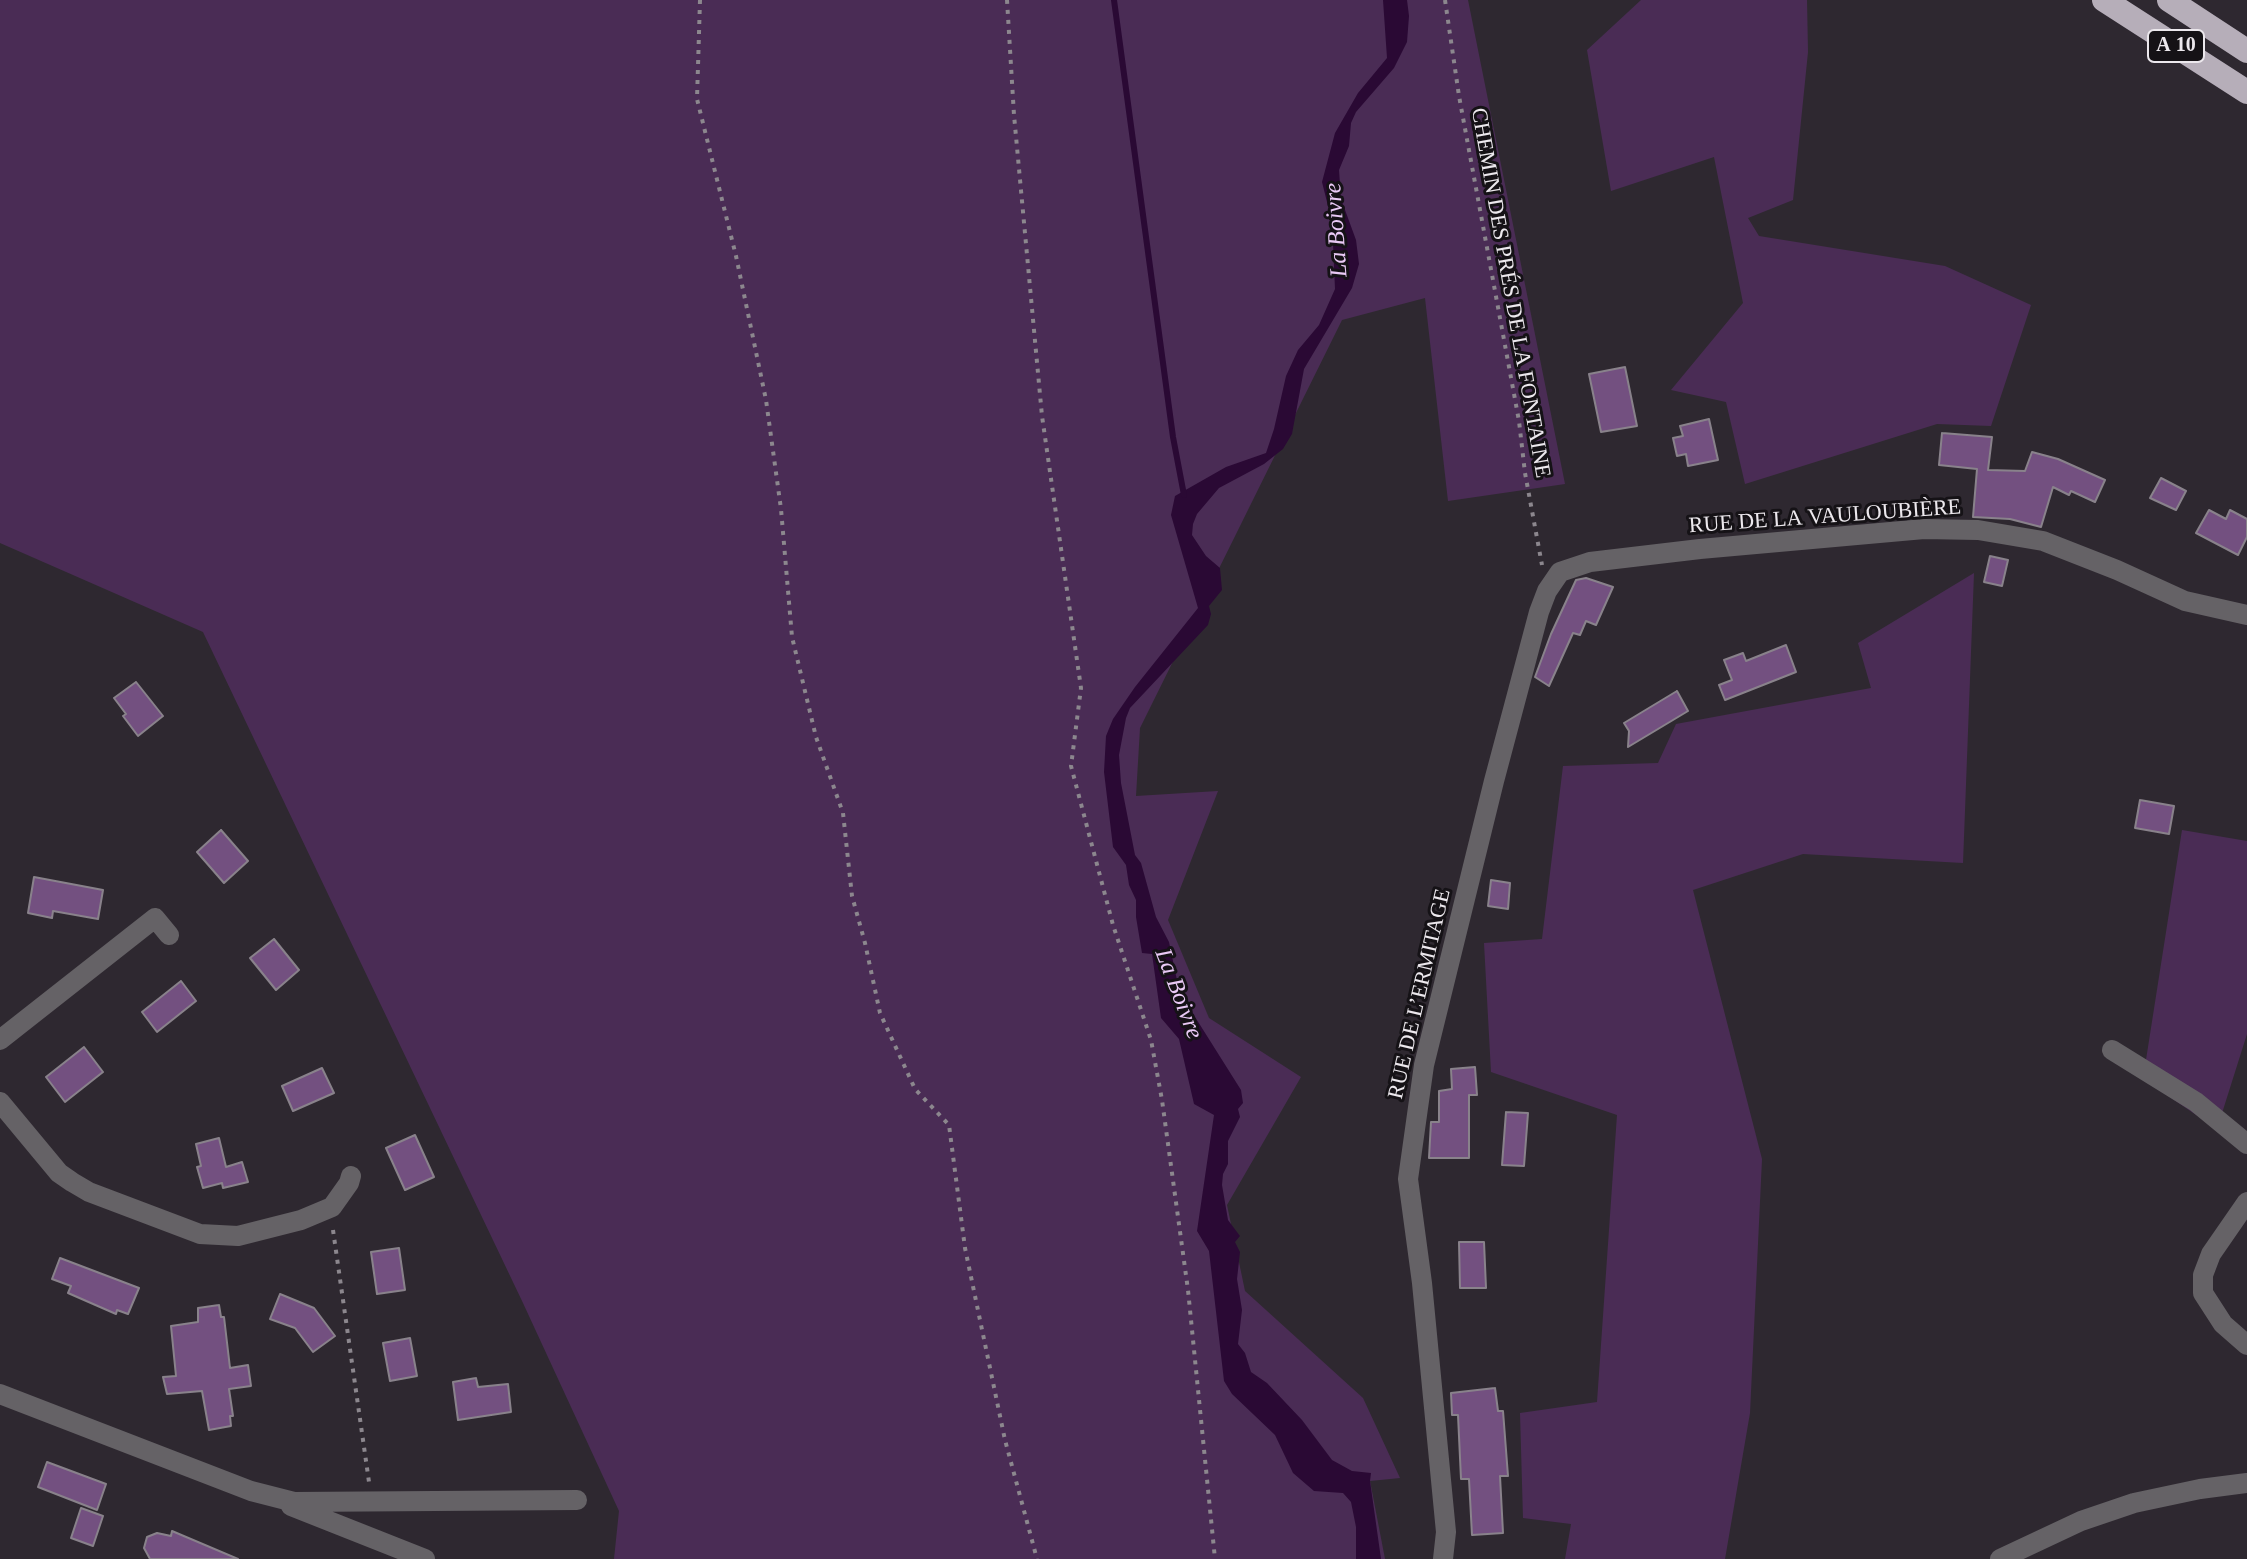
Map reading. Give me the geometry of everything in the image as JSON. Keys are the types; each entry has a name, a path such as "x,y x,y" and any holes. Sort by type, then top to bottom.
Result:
{"highway":[{"name":"A 10","path":"2104,0 2247,92"},
{"name":"A 10","path":"2169,0 2247,51"}],"street":[{"name":"RUE DE LA VAULOUBIÈRE","path":"1547,591 1560,572 1590,562 1924,529 1978,530 2043,541 2185,601 2247,615"},
{"name":"RUE DE L’ERMITAGE","path":"1443,1559 1446,1532 1422,1283 1408,1179 1424,1065 1517,694 1547,591"},
{"path":"0,1040 155,918 169,935"},
{"path":"2112,1050 2196,1102 2247,1144"},
{"path":"0,1102 59,1173 72,1182 89,1192 200,1234 238,1236 301,1220 332,1207 351,1176"},
{"path":"2247,1202 2211,1254 2203,1275 2203,1293 2223,1324 2247,1345"},
{"path":"0,1394 425,1559"},
{"path":"2000,1559 2081,1521 2134,1503 2247,1483"},
{"path":"251,1491 294,1502 577,1500"}],"path":[{"path":"700,0 697,99 736,256 766,400 781,509 792,637 816,737 843,813 852,896 880,1013 915,1089 949,1125 971,1278 1005,1440 1037,1559"},
{"path":"1007,0 1014,115 1042,416 1081,688 1071,766 1113,925 1151,1040 1188,1290 1215,1559"},
{"name":"CHEMIN DES PRÉS DE LA FONTAINE","path":"1445,0 1459,96 1547,591"},
{"path":"332,1207 333,1234 372,1503"}],"shaded area":[{"path":"0,0 1468,0 1565,484 1448,501 1425,298 1342,320 1140,728 1136,796 1218,791 1168,920 1209,1018 1301,1077 1227,1205 1245,1291 1363,1398 1400,1478 1370,1481 1385,1559 614,1559 619,1511 203,632 0,543"},
{"path":"1641,0 1807,0 1808,52 1793,200 1748,218 1759,236 1945,266 2031,305 1991,426 1937,424 1745,484 1726,402 1671,390 1743,303 1714,157 1611,191 1587,50"},
{"path":"1974,573 1963,863 1803,854 1693,890 1762,1159 1750,1413 1725,1559 1565,1559 1571,1524 1523,1518 1520,1413 1597,1402 1617,1115 1491,1072 1484,943 1542,939 1563,766 1658,763 1676,724 1871,688 1858,643"},
{"path":"2182,830 2247,841 2247,1034 2217,1129 2143,1079"}],"water":[{"path":"1383,0 1407,0 1407,42 1394,68 1356,112 1351,123 1349,146 1339,170 1341,199 1356,240 1359,264 1352,288 1304,369 1292,434 1283,449 1264,464 1219,488 1197,514 1192,535 1206,556 1220,568 1222,590 1209,606 1211,614 1208,625 1130,708 1119,755 1121,783 1135,855 1141,863 1156,917 1169,942 1178,985 1241,1090 1243,1103 1238,1109 1240,1117 1228,1141 1228,1164 1222,1185 1228,1220 1240,1236 1235,1242 1240,1252 1237,1279 1242,1310 1238,1344 1245,1353 1251,1372 1267,1383 1302,1420 1332,1460 1352,1471 1371,1473 1381,1559 1356,1559 1356,1527 1351,1502 1343,1493 1314,1491 1293,1473 1275,1435 1232,1394 1224,1381 1209,1251 1197,1231 1214,1115 1194,1104 1179,1039 1161,1018 1152,954 1142,953 1136,900 1129,885 1126,865 1113,847 1104,772 1106,736 1113,719 1198,608 1171,515 1175,496 1226,467 1266,453 1286,376 1298,350 1319,325 1335,289 1332,222 1322,182 1335,133 1358,93 1387,58"}],"building":[{"path":"1625,367 1637,426 1601,432 1589,374"},
{"path":"1709,419 1718,460 1688,466 1686,454 1677,456 1673,438 1683,436 1680,426"},
{"path":"1942,433 1992,437 1988,470 2025,471 2032,452 2058,459 2105,480 2095,502 2053,487 2041,527 2010,519 1973,517 1977,469 1939,465"},
{"path":"2161,478 2186,491 2176,510 2150,498"},
{"path":"2209,510 2226,519 2230,510 2247,519 2247,537 2238,555 2196,533"},
{"path":"1990,556 2008,560 2002,586 1984,582"},
{"path":"1586,578 1613,587 1596,625 1586,621 1580,635 1573,633 1549,686 1535,677 1576,580"},
{"path":"1786,645 1796,672 1725,700 1719,685 1732,680 1724,660 1743,653 1746,661"},
{"path":"136,682 163,716 138,736 114,698"},
{"path":"1677,691 1688,711 1628,747 1629,731 1624,723"},
{"path":"2140,800 2174,806 2169,834 2135,828"},
{"path":"221,830 248,861 224,883 197,852"},
{"path":"34,877 103,890 98,919 53,911 52,918 28,913"},
{"path":"1491,880 1510,883 1508,909 1488,906"},
{"path":"274,939 299,970 276,990 250,958"},
{"path":"181,981 196,1001 157,1032 142,1012"},
{"path":"84,1047 103,1072 65,1102 46,1077"},
{"path":"1475,1067 1477,1095 1469,1095 1469,1158 1429,1158 1431,1122 1439,1122 1439,1091 1452,1089 1451,1069"},
{"path":"322,1068 334,1093 293,1111 282,1086"},
{"path":"1506,1112 1528,1113 1524,1166 1502,1165"},
{"path":"415,1135 434,1177 405,1190 386,1148"},
{"path":"219,1138 226,1167 242,1162 248,1182 223,1188 222,1183 203,1188 197,1167 201,1166 196,1144"},
{"path":"1459,1242 1484,1242 1486,1288 1460,1288"},
{"path":"399,1248 405,1290 377,1294 371,1252"},
{"path":"60,1258 139,1288 128,1314 117,1310 116,1314 68,1293 71,1286 52,1279"},
{"path":"280,1294 314,1308 335,1336 313,1352 295,1328 270,1319"},
{"path":"219,1305 221,1317 224,1317 230,1368 248,1365 251,1386 229,1389 233,1416 230,1416 231,1426 209,1430 202,1391 167,1394 163,1377 176,1376 171,1326 198,1322 198,1308"},
{"path":"410,1338 417,1376 390,1381 383,1343"},
{"path":"476,1378 478,1387 508,1384 511,1412 458,1420 453,1382"},
{"path":"1495,1388 1498,1411 1503,1411 1508,1476 1500,1476 1503,1533 1472,1535 1469,1479 1461,1479 1458,1415 1452,1415 1451,1393"},
{"path":"47,1462 106,1484 97,1510 38,1487"},
{"path":"81,1508 103,1516 93,1546 71,1538"},
{"path":"172,1531 238,1559 150,1559 144,1548 147,1537 157,1533 171,1536"}],"waterway":[{"name":"La Boivre","path":"1114,0 1173,437 1184,495"}]}
